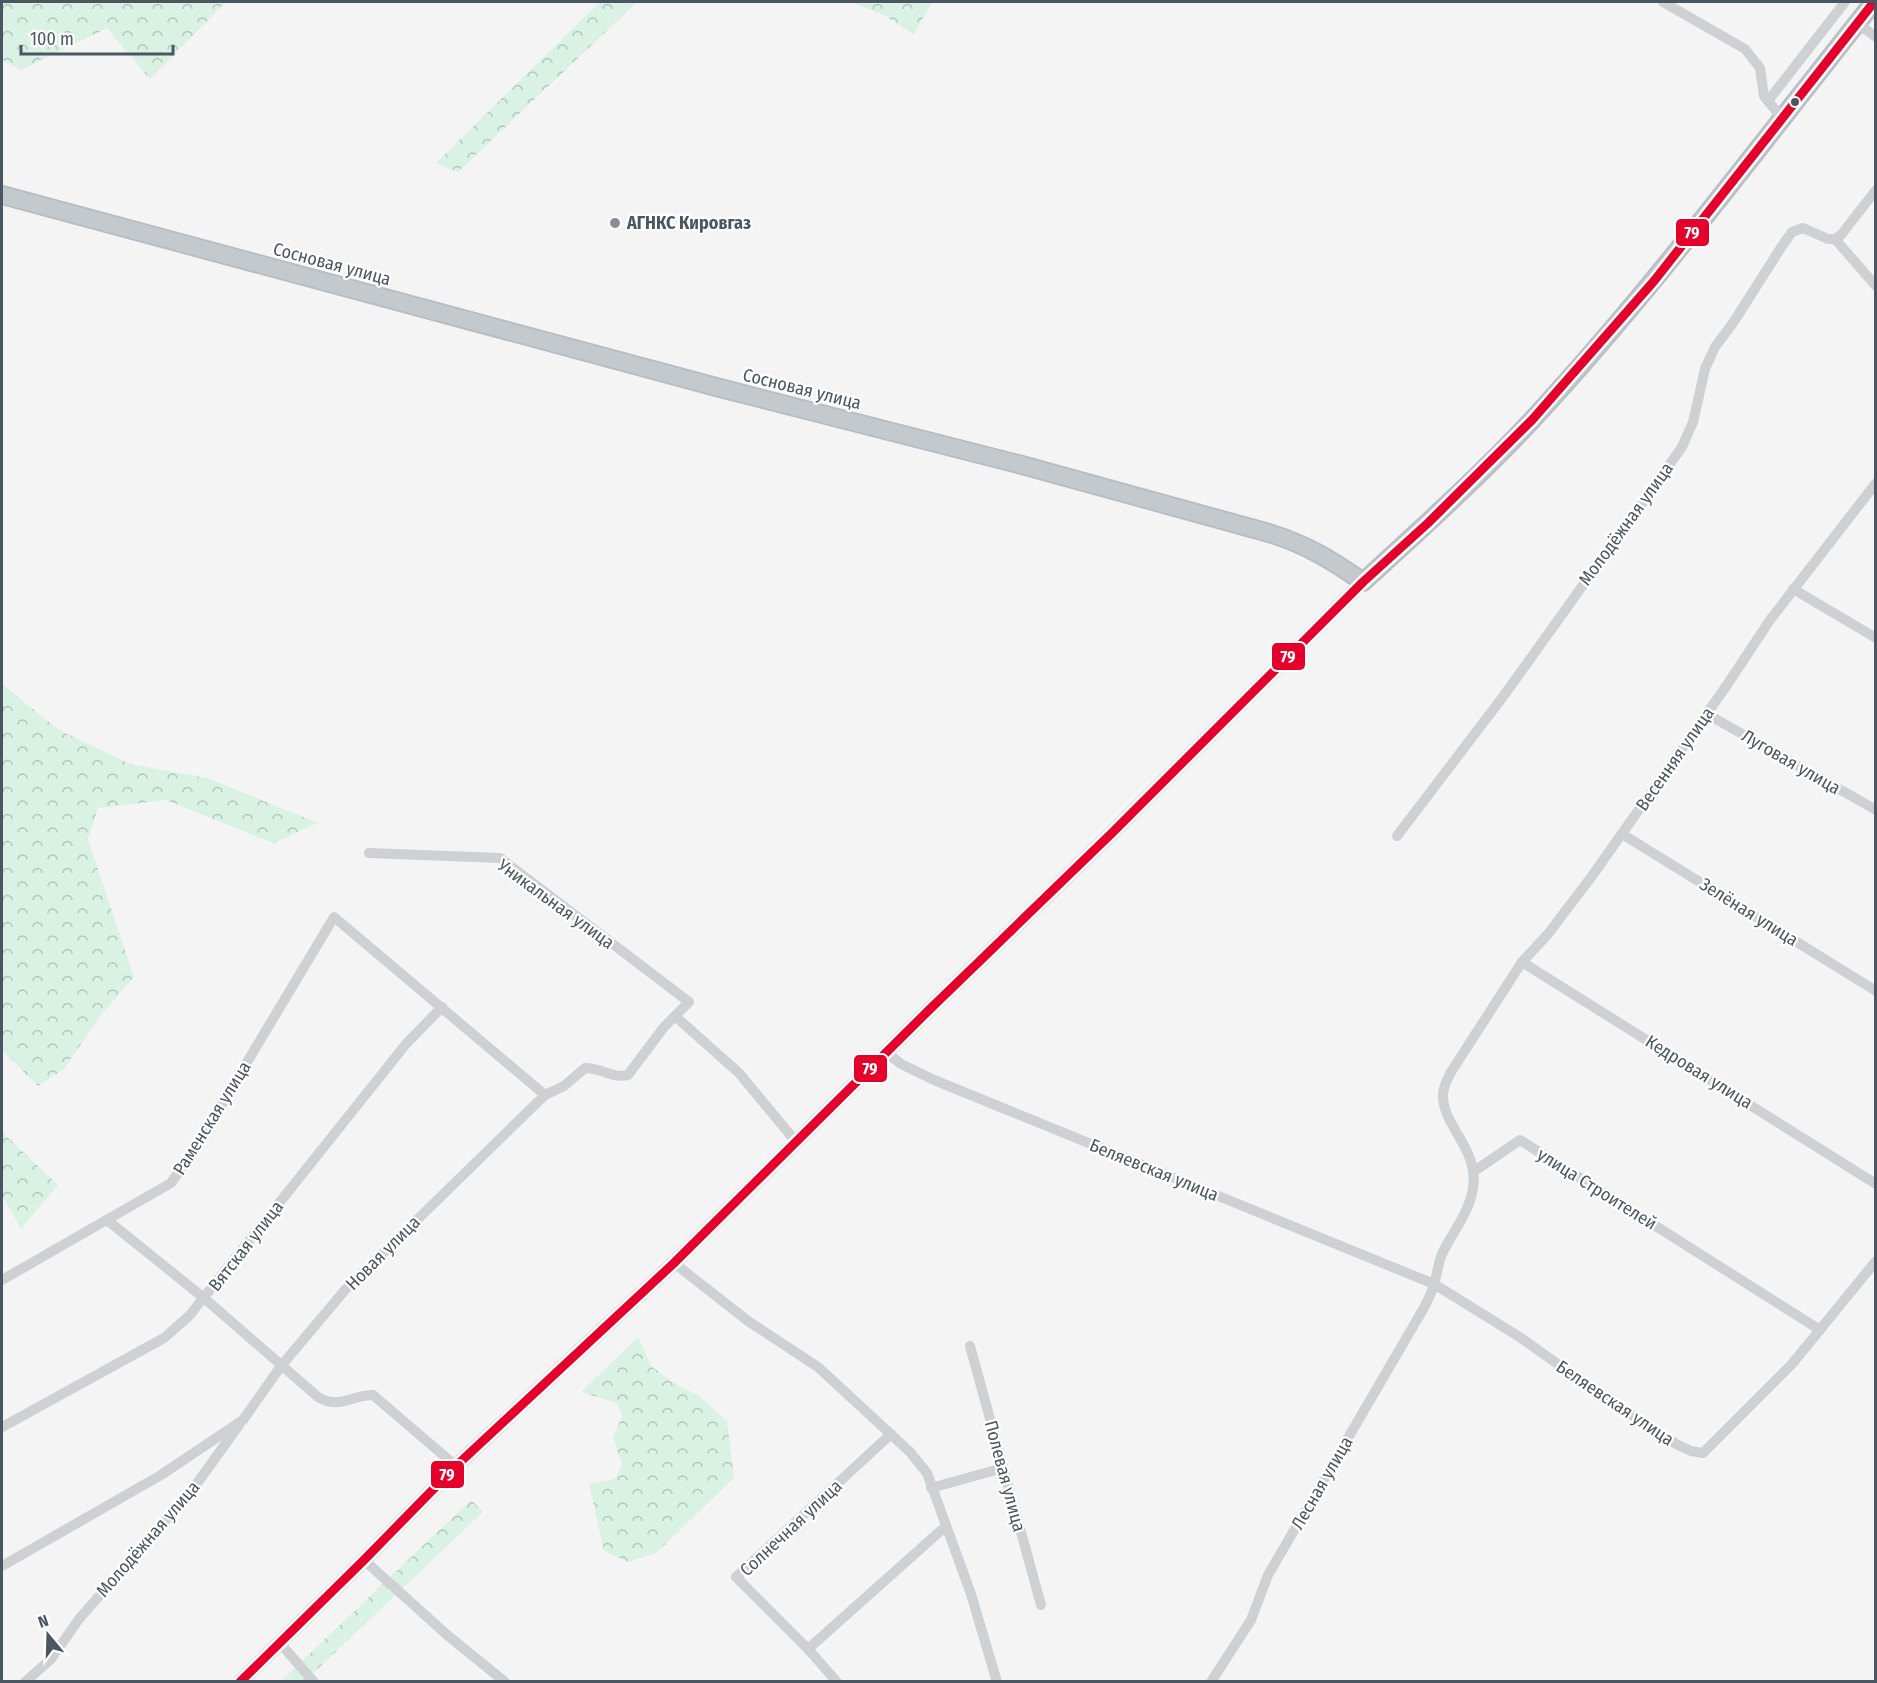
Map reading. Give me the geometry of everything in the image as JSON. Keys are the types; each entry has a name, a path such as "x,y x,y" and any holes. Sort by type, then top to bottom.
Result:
{"highway":[{"path":"1363,582 1533,420 1654,281 1874,2"},
{"name":"Сосновая улица","path":"2,195 720,388 1022,465 1269,533 1300,543 1326,556 1363,582"}],"main road":[{"path":"240,1682 456,1466 674,1263 1363,582"}],"street":[{"path":"1663,2 1745,49 1760,68 1764,96 1782,118"},
{"path":"1768,101 1845,2"},
{"path":"1857,23 1875,37"},
{"path":"1875,190 1841,235 1835,239 1875,286"},
{"name":"Молодёжная улица","path":"1397,836 1505,694 1682,447 1693,422 1705,369 1715,346 1733,323 1792,232 1803,228 1828,239 1835,239"},
{"name":"Весенняя улица","path":"1473,1172 1464,1144 1447,1114 1443,1096 1444,1086 1451,1072 1522,962 1548,934 1622,834 1770,620 1875,483"},
{"path":"1793,589 1875,638"},
{"name":"Луговая улица","path":"1707,714 1875,810"},
{"name":"Зелёная улица","path":"1622,834 1875,991"},
{"name":"Уникальная улица","path":"369,853 500,858 689,1002 675,1016"},
{"name":"Раменская улица","path":"2,1281 171,1183 195,1149 334,917 442,1007"},
{"name":"Кедровая улица","path":"1522,962 1875,1184"},
{"path":"442,1007 544,1095"},
{"name":"Вятская улица","path":"2,1427 164,1338 189,1316 406,1044 442,1007"},
{"path":"675,1016 739,1073 796,1143"},
{"name":"Новая улица","path":"2,1566 161,1475 243,1420 281,1366 345,1290 544,1095 564,1086 585,1068 597,1068 619,1077 628,1075 675,1016"},
{"name":"Беляевская улица","path":"887,1053 901,1064 934,1080 1429,1282 1518,1336 1676,1444 1703,1454 1792,1364 1875,1261"},
{"name":"улица Строителей","path":"1473,1172 1520,1140 1820,1330"},
{"name":"Лесная улица","path":"1210,1682 1251,1620 1268,1575 1425,1306 1429,1282 1470,1200 1473,1172"},
{"path":"107,1220 204,1298 327,1403 335,1404 365,1395 373,1395 456,1466"},
{"path":"674,1263 748,1321 818,1367 910,1452 927,1473 971,1594 997,1682"},
{"name":"Полевая улица","path":"970,1346 1041,1605"},
{"name":"Молодёжная улица","path":"25,1682 51,1659 79,1619 193,1489 243,1420"},
{"name":"Солнечная улица","path":"837,1682 736,1577 891,1434"},
{"path":"931,1488 1003,1468"},
{"path":"807,1649 946,1527"},
{"path":"364,1560 446,1634 505,1682"},
{"path":"280,1643 314,1682"}],"green space":[{"path":"2,2 226,2 150,79 107,28 21,70 2,60"},
{"path":"600,2 637,2 458,172 436,163"},
{"path":"851,2 932,2 914,34 885,16"},
{"path":"2,684 59,730 130,764 207,778 318,823 273,843 166,800 98,808 88,839 134,977 100,1016 64,1069 38,1086 2,1050"},
{"path":"2,1132 58,1185 21,1229 2,1195"},
{"path":"638,1337 652,1367 679,1386 698,1395 727,1421 734,1478 656,1553 628,1562 604,1551 589,1484 615,1479 622,1465 613,1437 622,1417 617,1403 581,1392"},
{"path":"471,1500 483,1512 305,1681 280,1682"}],"transit line":[{"name":"79","path":"240,1682 456,1466 674,1263 928,1011 1113,832 1363,582 1428,523 1532,420 1654,281 1874,2"}],"place":[{"name":"АГНКС Кировгаз","path":"615,223"}]}
